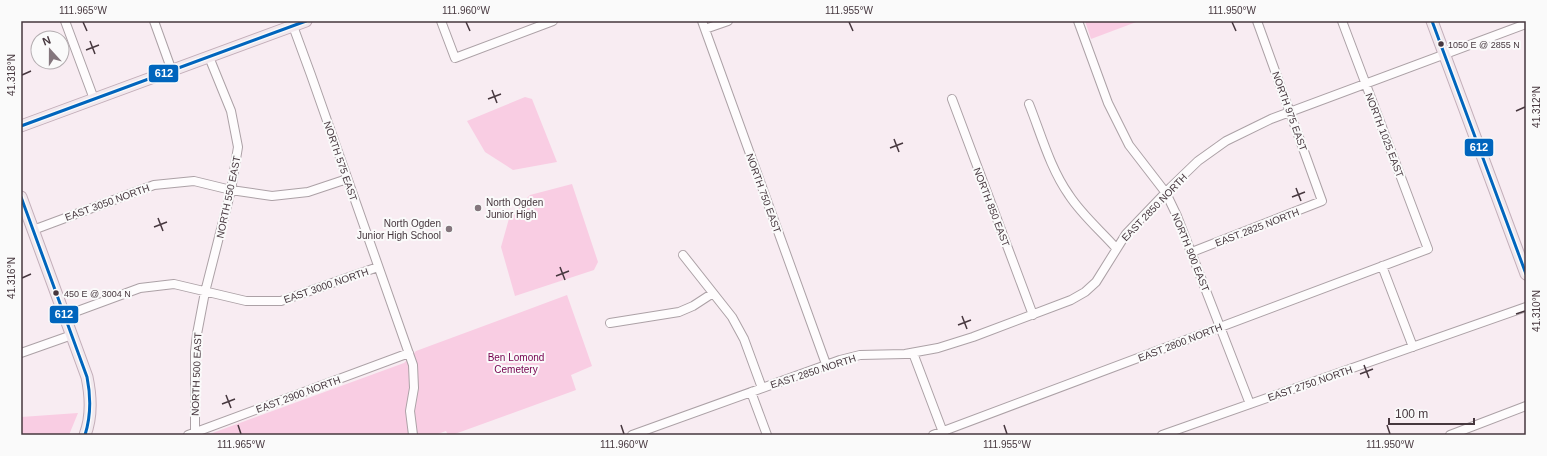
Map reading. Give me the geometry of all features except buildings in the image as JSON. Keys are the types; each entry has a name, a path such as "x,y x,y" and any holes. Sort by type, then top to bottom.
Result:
{"main road":[{"path":"1432,21 1526,274"},
{"path":"21,126 300,23"},
{"path":"21,197 86,373 89,387 90,414 85,435"}],"street":[{"path":"66,21 94,99"},
{"path":"154,21 172,70"},
{"path":"441,21 454,58 553,21"},
{"name":"NORTH 750 EAST","path":"702,21 826,364"},
{"path":"705,29 728,21"},
{"name":"NORTH 900 EAST","path":"1078,21 1108,102 1129,145 1166,193 1192,252 1250,404"},
{"name":"NORTH 975 EAST","path":"1257,21 1322,201"},
{"name":"NORTH 1025 EAST","path":"1342,21 1428,249"},
{"name":"NORTH 575 EAST","path":"300,23 347,179 409,353 414,374 414,388 410,411 413,435"},
{"name":"EAST 2850 NORTH","path":"632,435 826,364 853,356 913,353 960,342 1071,300 1085,292 1096,282 1116,248 1132,227 1198,161 1217,148 1247,130 1290,112 1526,24"},
{"name":"NORTH 550 EAST","path":"205,292 231,190 238,147 231,112 209,57"},
{"name":"NORTH 850 EAST","path":"952,99 1033,315"},
{"path":"1029,104 1052,164 1068,193 1084,215 1116,248"},
{"name":"EAST 3050 NORTH","path":"33,230 154,185 194,181 231,190 272,196 308,192 347,179"},
{"name":"EAST 2825 NORTH","path":"1192,252 1322,201"},
{"name":"EAST 2800 NORTH","path":"933,435 943,433 1221,326 1428,249"},
{"path":"683,256 735,322 744,340 762,388"},
{"path":"1382,266 1413,347"},
{"name":"EAST 3000 NORTH","path":"64,316 140,288 174,284 246,301 280,301 378,267"},
{"name":"NORTH 500 EAST","path":"192,434 195,352 205,292"},
{"path":"610,323 679,312 693,306 713,293"},
{"name":"EAST 2750 NORTH","path":"1162,435 1180,432 1250,404 1526,307"},
{"path":"21,353 72,335"},
{"name":"EAST 2900 NORTH","path":"192,434 409,353"},
{"path":"913,353 943,433"},
{"path":"751,392 767,435"},
{"path":"1450,435 1526,406"}],"green space":[{"path":"1085,21 1139,21 1091,39"},
{"path":"525,97 532,99 557,162 513,170 485,152 467,121"},
{"path":"572,184 598,262 594,270 515,296 501,247 510,215 530,195"},
{"name":"Ben Lomond Cemetery","path":"567,295 592,366 571,375 576,390 452,435 448,435 446,431 435,435 207,435 404,363 416,351"},
{"path":"78,413 69,435 21,435 21,417"}],"transit line":[{"name":"612","path":"21,126 306,21"},
{"name":"612","path":"1432,21 1526,274"},
{"name":"612","path":"21,197 87,377 90,406 85,435"}],"place":[{"name":"1050 E @ 2855 N","path":"1441,44"},
{"name":"North Ogden Junior High","path":"478,208"},
{"name":"North Ogden Junior High School","path":"449,229"},
{"name":"450 E @ 3004 N","path":"56,293"}]}
